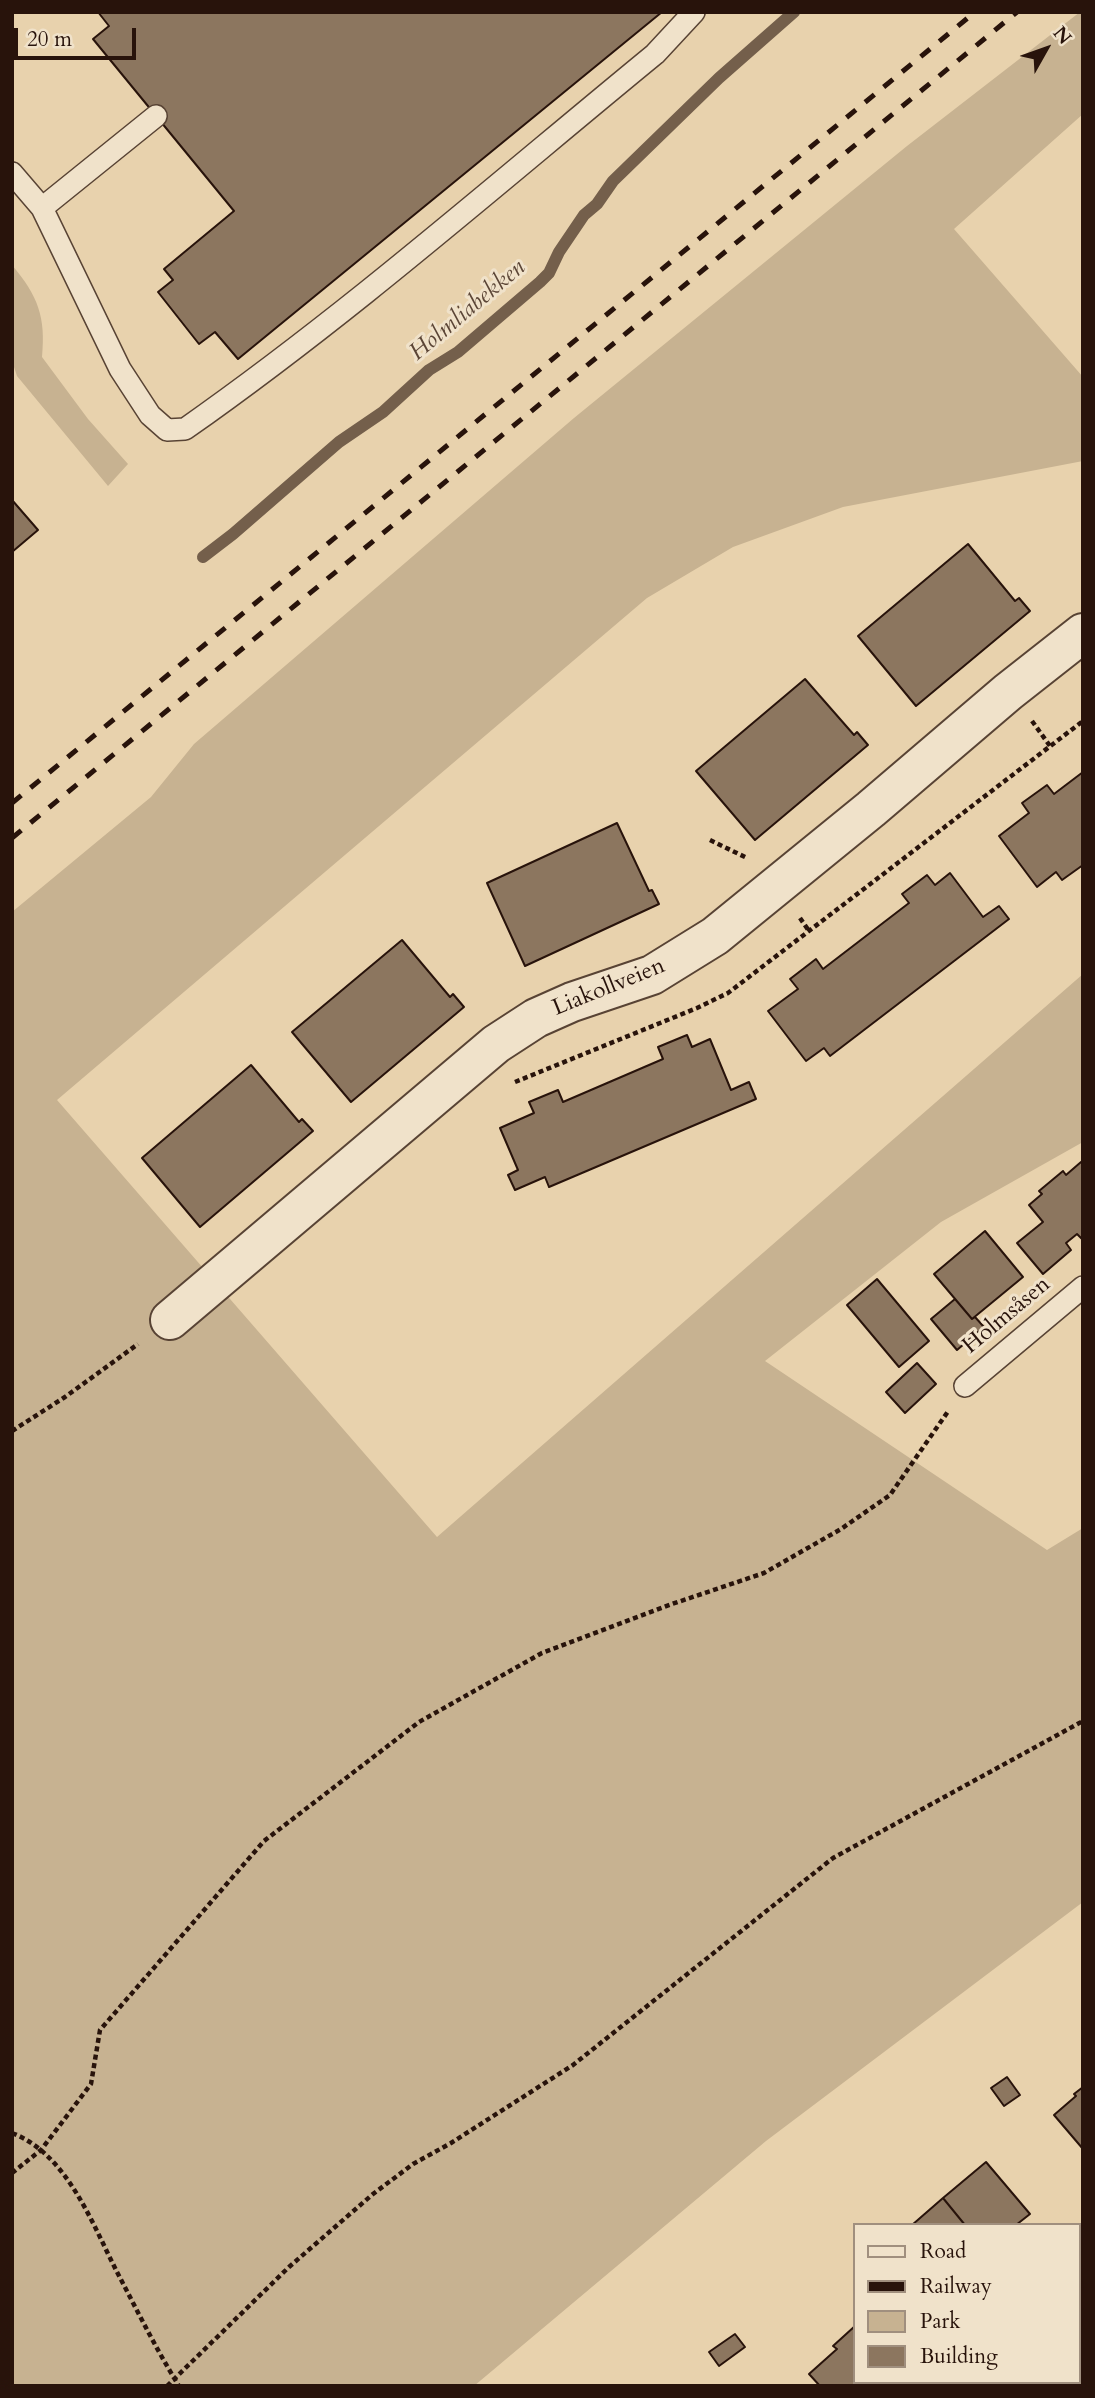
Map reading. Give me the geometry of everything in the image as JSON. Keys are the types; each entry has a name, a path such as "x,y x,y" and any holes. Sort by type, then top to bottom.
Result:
{"street":[{"name":"Liakollveien","path":"170,1320 496,1044 536,1018 572,1002 652,975 715,936 871,809 1008,692 1081,636"}],"lane":[{"path":"12,173 42,208 120,369 150,415 167,430 185,429 362,296 655,54 694,12"},
{"path":"42,208 156,117"},
{"name":"Holmsåsen","path":"965,1386 1083,1287"}],"path":[{"path":"1044,737 1050,746"},
{"path":"807,913 799,919 809,931"},
{"path":"12,1431 115,1362 170,1320"},
{"path":"12,2173 41,2150 91,2084 100,2030 264,1841 419,1722 542,1653 764,1573 841,1529 890,1495 965,1386"},
{"path":"167,2386 289,2267 373,2194 413,2164 451,2143 573,2065 834,1858 1083,1721"},
{"path":"12,2133 25,2138 41,2150 71,2186 178,2386"}],"green space":[{"path":"1083,12 1083,114 954,229 1083,377 1083,461 843,507 733,547 647,598 57,1100 437,1537 1083,974 1083,1142 941,1222 765,1361 1047,1550 1083,1528 1083,1902 766,2141 474,2386 12,2386 12,912 151,797 194,744 574,418 907,146"},
{"path":"12,265 28,287 38,308 43,330 42,357 88,419 128,464 108,486 17,376 12,361"}],"building":[{"path":"98,12 662,12 238,359 215,332 199,344 158,292 173,280 164,269 234,211 93,39 109,26"},
{"path":"12,500 38,530 12,552"},
{"path":"968,544 1015,601 1019,598 1030,611 916,706 858,636"},
{"path":"805,679 854,735 857,732 868,745 755,840 696,771"},
{"path":"1083,772 1083,865 1062,880 1056,872 1037,887 999,836 1029,813 1022,803 1047,785 1054,794"},
{"path":"617,823 649,891 652,890 659,904 525,966 487,883"},
{"path":"950,873 983,917 999,906 1009,919 830,1056 824,1048 806,1061 768,1011 798,989 790,979 816,959 823,969 909,903 902,894 927,875 935,885"},
{"path":"402,940 450,997 453,994 464,1007 351,1102 292,1032"},
{"path":"687,1035 692,1047 710,1039 731,1090 749,1082 756,1099 549,1187 545,1177 515,1190 508,1175 518,1170 500,1128 534,1113 529,1102 558,1090 563,1102 663,1059 658,1047"},
{"path":"251,1065 299,1122 302,1119 313,1131 200,1227 142,1158"},
{"path":"1081,1162 1083,1240 1077,1234 1066,1243 1071,1250 1043,1274 1017,1243 1043,1222 1029,1205 1042,1194 1039,1191 1063,1171 1066,1175"},
{"path":"985,1231 1023,1277 972,1319 934,1274"},
{"path":"877,1279 929,1341 899,1367 847,1305"},
{"path":"955,1299 972,1319 975,1317 984,1327 957,1350 931,1319"},
{"path":"917,1363 936,1384 905,1413 886,1392"},
{"path":"1007,2077 1020,2095 1004,2106 991,2088"},
{"path":"1083,2087 1083,2149 1054,2115"},
{"path":"986,2162 1030,2214 1019,2223 963,2223 943,2198"},
{"path":"943,2198 963,2223 914,2223"},
{"path":"1083,2279 1083,2321 1081,2319"},
{"path":"853,2328 853,2384 884,2384 820,2386 809,2374 837,2349 833,2346"},
{"path":"735,2334 745,2347 719,2366 709,2352"},
{"path":"917,2384 952,2384 950,2386 915,2386"}],"waterway":[{"name":"Holmliabekken","path":"203,557 339,442 383,412 429,370 458,352 540,282 549,273 559,252 584,215 597,204 613,181 719,78 794,12"}],"railway":[{"path":"12,803 975,12"},
{"path":"12,838 1017,12"}]}
